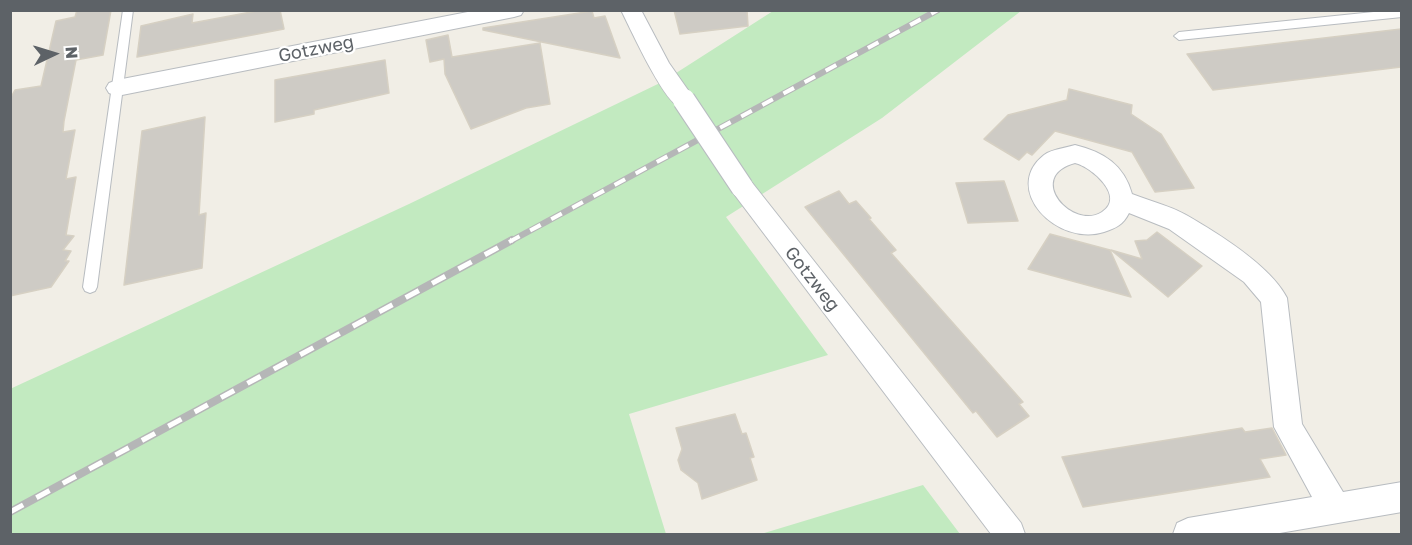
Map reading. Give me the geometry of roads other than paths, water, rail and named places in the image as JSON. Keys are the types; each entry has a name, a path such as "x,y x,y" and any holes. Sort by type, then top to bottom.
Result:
{"street":[{"name":"Gotzweg","path":"117,88 514,10"},
{"name":"Gotzweg","path":"631,10 660,66 742,187 1010,534"},
{"path":"1121,200 1178,222 1253,274 1274,298 1288,427 1335,508"},
{"path":"1188,534 1401,497"}],"lane":[{"path":"90,287 128,10"},
{"path":"1179,36 1401,13"}],"railway":[{"path":"509,242 938,10"},
{"path":"10,512 512,240"}]}
